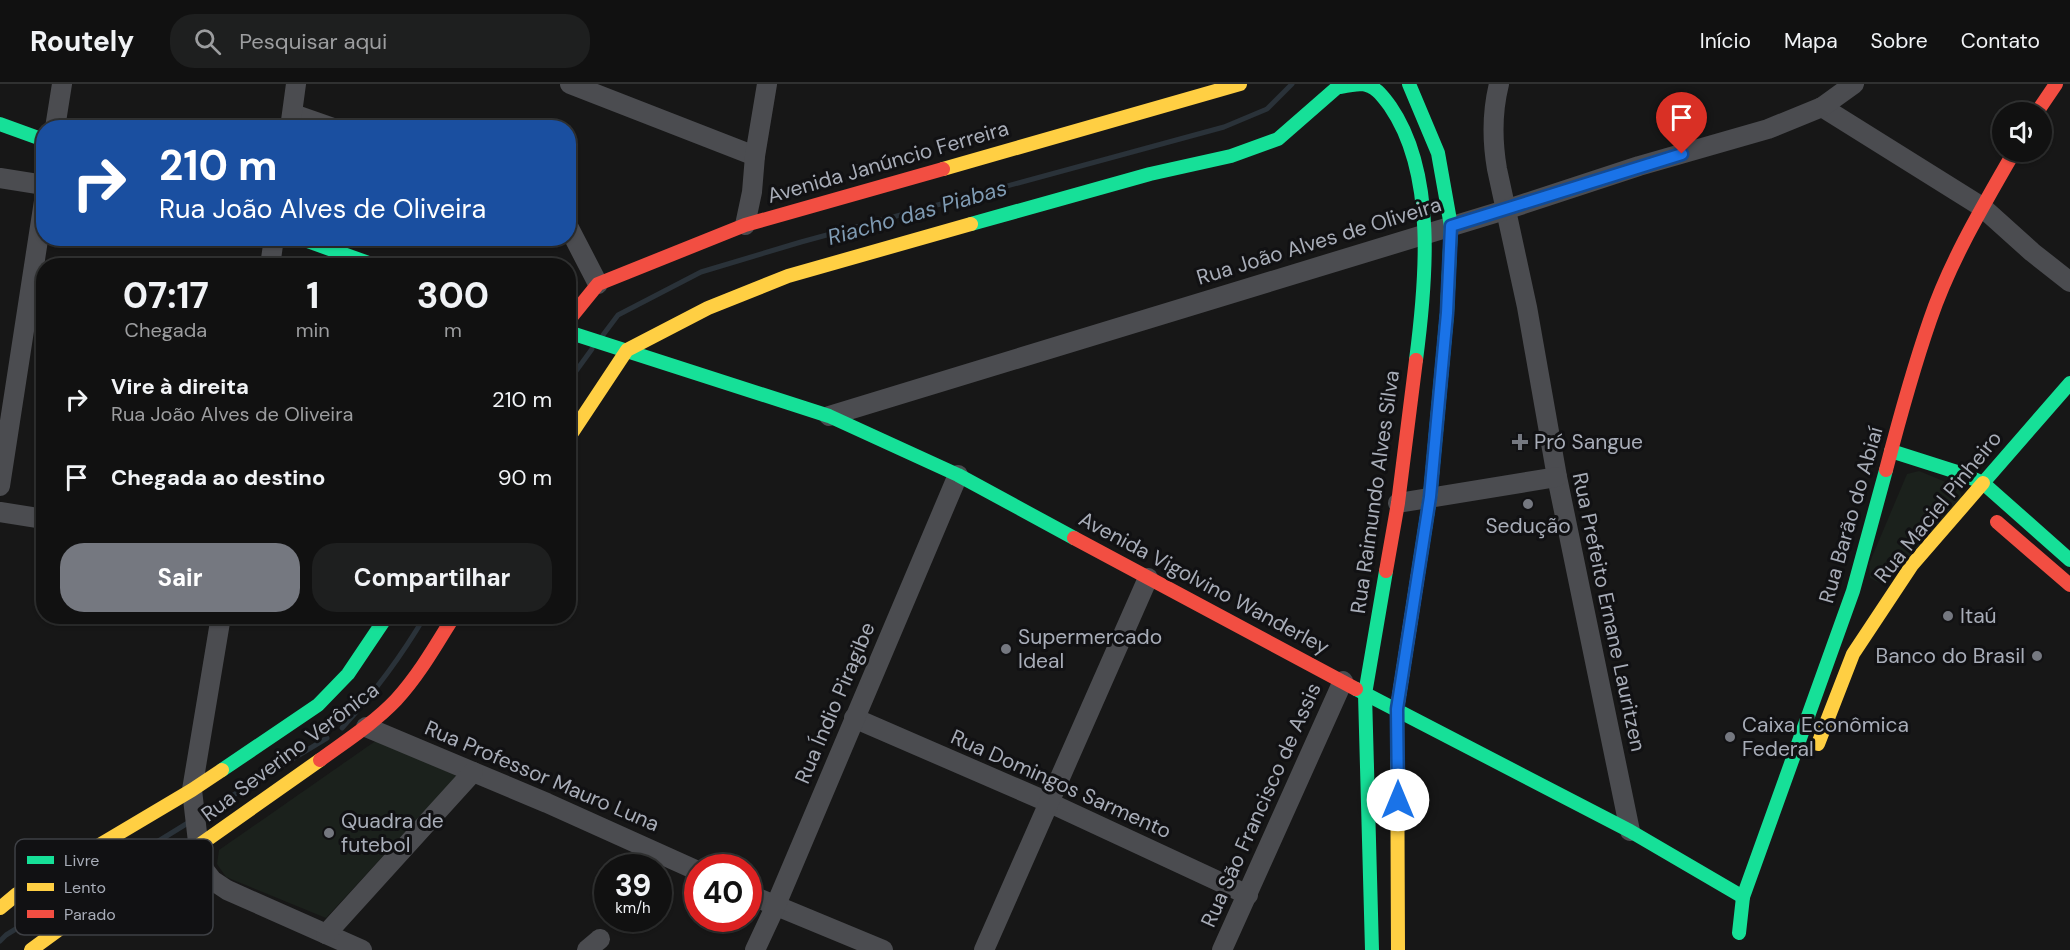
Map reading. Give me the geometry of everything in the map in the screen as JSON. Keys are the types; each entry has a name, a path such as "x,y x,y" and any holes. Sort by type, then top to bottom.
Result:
{"main road":[{"name":"Rua Raimundo Alves Silva","path":"1341,85 1362,84 1380,92 1396,115 1414,159 1425,234 1426,263 1422,316 1398,503 1365,694 1372,950"},
{"path":"1398,950 1397,709 1430,497 1447,313 1451,226 1438,153 1409,84"},
{"path":"2044,102 2056,84"},
{"name":"Avenida Janúncio Ferreira","path":"576,311 598,284 745,225 1239,85"},
{"path":"576,426 622,349 708,308 789,276 1150,174 1231,156 1268,143 1278,139 1341,85"},
{"path":"0,124 36,137"},
{"name":"Rua Barão do Abiaí","path":"1737,937 1868,599 1891,451 1930,319 1953,264 2008,162"},
{"path":"321,246 355,258"},
{"name":"Avenida Vigolvino Wanderley","path":"576,334 829,416 958,475 1365,694 1630,831 1750,899"},
{"name":"Rua Maciel Pinheiro","path":"1811,762 1853,654 1868,599 1912,566 1979,506 1983,483 2070,382"},
{"path":"1891,451 1960,473 1983,483 2070,560"},
{"path":"1979,506 2070,585"},
{"name":"Rua Severino Verônica","path":"110,839 192,790 318,705 348,674 382,624"},
{"name":"Rua Severino Verônica","path":"208,839 366,727 396,700 422,667 449,624"},
{"name":"Rua Severino Verônica","path":"0,908 15,896"},
{"name":"Rua Severino Verônica","path":"31,950 51,935"}],"street":[{"path":"56,120 62,84"},
{"path":"292,120 297,84"},
{"path":"570,84 755,156"},
{"path":"745,225 768,84"},
{"name":"Rua Prefeito Ernane Lauritzen","path":"1499,84 1493,124 1493,149 1527,307 1557,477 1630,831"},
{"name":"Rua João Alves de Oliveira","path":"829,416 1505,210 1639,166 1768,129 1822,107 1854,84"},
{"path":"1822,107 1982,207 2032,252 2070,282"},
{"path":"0,178 36,184"},
{"path":"576,241 598,284"},
{"path":"0,486 37,246"},
{"name":"Rua Índio Piragibe","path":"755,950 958,475"},
{"path":"1398,503 1557,477"},
{"path":"0,512 36,518"},
{"path":"984,950 1148,578"},
{"path":"197,839 192,790 220,624"},
{"name":"Rua São Francisco de Assis","path":"1222,950 1343,681"},
{"name":"Rua Domingos Sarmento","path":"854,718 1050,803 1248,895"},
{"name":"Rua Professor Mauro Luna","path":"366,727 684,865"},
{"path":"326,934 473,772"},
{"path":"1368,846 1398,845"},
{"path":"213,881 227,890 362,950"},
{"path":"762,901 883,950"}],"shaded area":[{"path":"1919,471 1958,487 1962,497 1892,576 1880,583 1870,578 1869,564 1907,474"},
{"path":"377,740 457,776 326,918 226,877 217,864 219,850"}],"waterway":[{"name":"Riacho das Piabas","path":"603,335 618,315 701,272 801,242 1224,127 1267,109 1292,84"},
{"name":"Riacho das Piabas","path":"576,371 592,349"},
{"name":"Riacho das Piabas","path":"342,728 386,674 420,624"},
{"name":"Riacho das Piabas","path":"199,816 327,738"},
{"name":"Riacho das Piabas","path":"162,839 191,821"},
{"name":"Riacho das Piabas","path":"0,941 15,929"}],"traffic: fast":[{"path":"971,224 1150,174 1231,156 1278,139 1341,84"},
{"path":"1340,87 1363,84 1379,92 1405,133 1415,164 1422,196 1425,264 1416,360"},
{"path":"1409,84 1438,153 1451,226 1447,313 1430,497 1418,574"},
{"path":"0,124 36,137"},
{"path":"321,246 355,258"},
{"path":"576,335 829,416 958,475 1074,538"},
{"path":"1983,483 2070,383"},
{"path":"1891,451 1960,473 1983,483 2070,560"},
{"path":"1739,933 1743,897 1853,591 1886,470"},
{"path":"1372,950 1365,694 1386,571"},
{"path":"222,770 318,705 348,674 382,624"},
{"path":"1356,689 1630,831 1743,897"}],"traffic: slow":[{"path":"943,169 1240,84"},
{"path":"576,427 627,350 708,308 788,276 971,224"},
{"path":"1818,744 1853,654 1912,565 1983,483"},
{"path":"1398,950 1397,709 1418,574"},
{"path":"208,839 320,760"},
{"path":"110,839 222,770"},
{"path":"0,908 15,896"},
{"path":"31,950 51,935"}],"traffic: jam":[{"path":"2044,102 2056,84"},
{"path":"1886,470 1912,376 1938,298 1968,234 2008,162"},
{"path":"576,311 598,284 745,225 943,169"},
{"path":"1386,571 1398,503 1416,360"},
{"path":"1997,522 2070,585"},
{"path":"1074,538 1356,689"},
{"path":"320,760 369,724 396,700 420,670 449,624"}],"place":[{"name":"Pró Sangue","path":"1520,442"},
{"name":"Sedução","path":"1528,504"},
{"name":"Itaú","path":"1948,616"},
{"name":"Supermercado Ideal","path":"1006,649"},
{"name":"Banco do Brasil","path":"2037,656"},
{"name":"Caixa Econômica Federal","path":"1730,737"},
{"name":"Quadra de futebol","path":"329,833"}],"route":[{"path":"1398,800 1397,709 1430,497 1447,313 1451,226 1682,154"}]}
